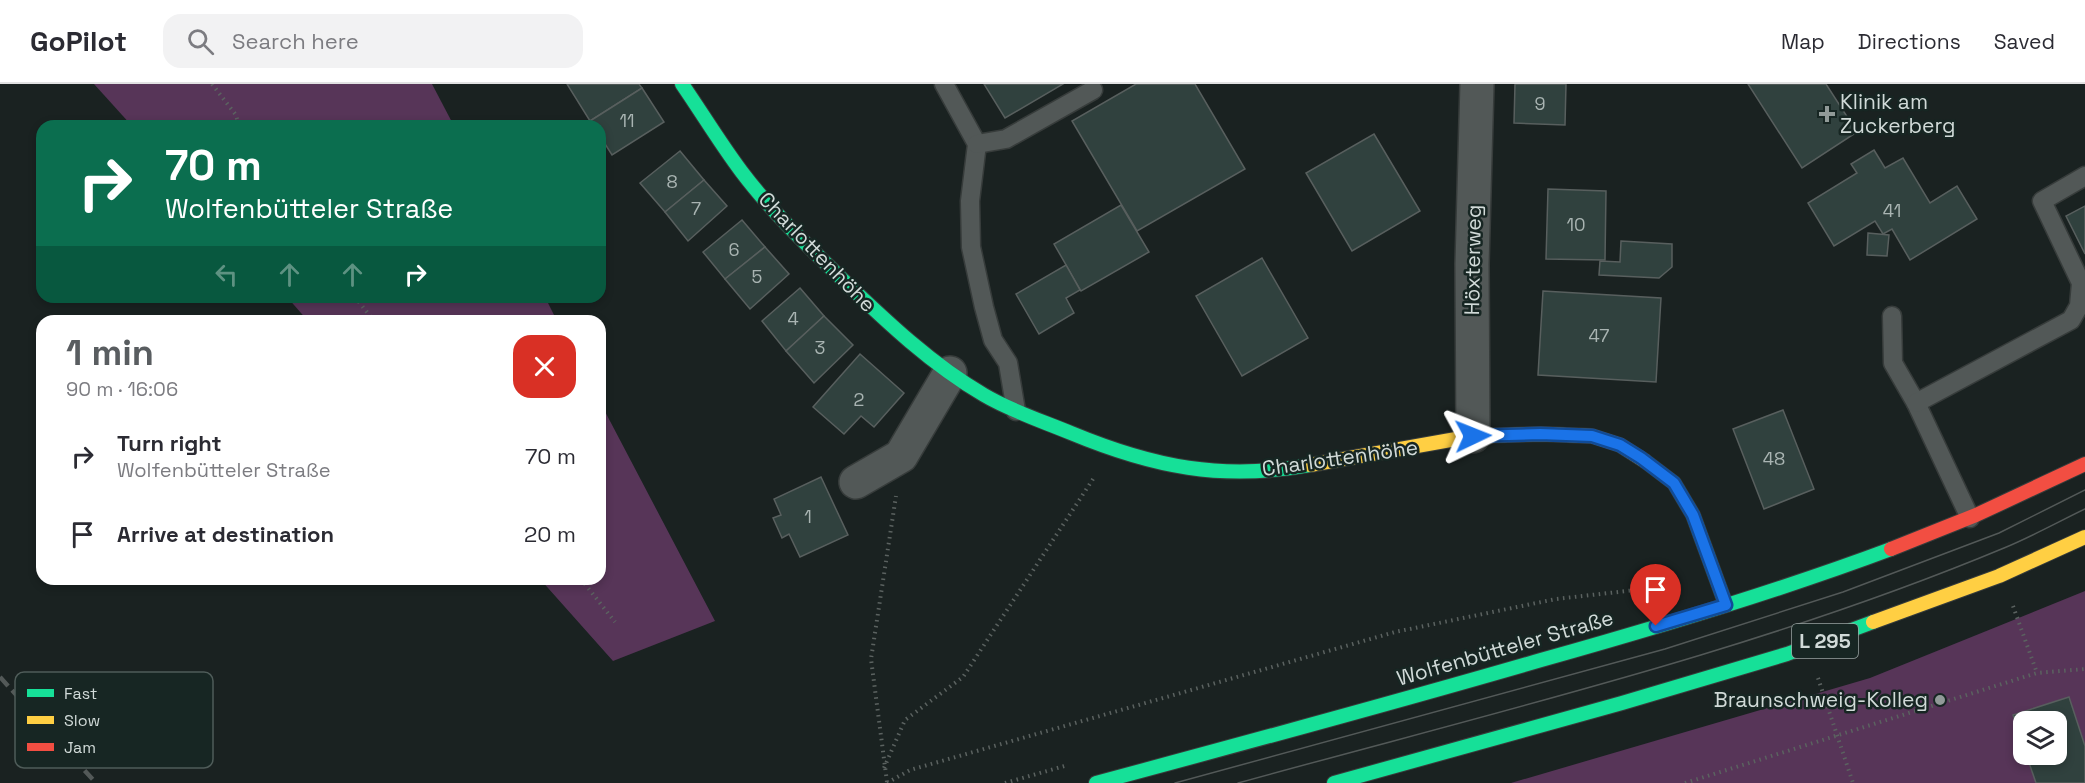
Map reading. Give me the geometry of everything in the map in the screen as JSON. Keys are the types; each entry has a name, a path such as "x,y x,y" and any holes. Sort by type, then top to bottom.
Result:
{"main road":[{"name":"Charlottenhöhe","path":"682,84 741,171 787,226 894,329 950,373 1016,411 1112,450 1166,464 1219,472 1276,471 1473,436 1540,434 1592,436 1620,445 1674,483 1693,515 1726,605"},
{"name":"Wolfenbütteler Straße","path":"1096,783 1484,677 1726,605 1865,558 1970,518 2085,464"},
{"name":"L 295","path":"1334,783 1622,703 1786,654 1999,576 2085,537"}],"street":[{"name":"Höxterweg","path":"1473,436 1472,264 1477,84"},
{"path":"856,482 901,456 950,373"}],"lane":[{"path":"944,84 977,144 970,201 971,247 993,340 1008,363 1016,411"},
{"path":"977,144 1006,139 1093,90"},
{"path":"1916,403 2071,320 2079,306 2081,283 2042,201 2085,176"},
{"path":"1892,316 1893,363 1916,403 1970,518"}],"path":[{"path":"212,84 237,120"},
{"path":"359,303 369,315"},
{"path":"884,768 904,720 963,677 1112,450"},
{"path":"901,456 871,659 887,782 910,770 1395,632 1556,599 1717,580"},
{"path":"586,585 615,622"},
{"path":"2011,600 2037,673"},
{"path":"1685,783 2037,673 2085,669"},
{"path":"1816,674 1853,783"}],"shaded area":[{"path":"94,84 432,84 451,120 127,120"},
{"path":"292,303 548,303 554,315 303,315"},
{"path":"606,413 715,621 613,661 545,585 606,585"},
{"name":"Braunschweig-Kolleg","path":"2085,591 2085,783 1511,783 1870,678"}],"building":[{"path":"567,84 639,84 642,88 592,120 589,120"},
{"path":"984,84 1063,84 1005,118"},
{"path":"1136,84 1195,84 1245,169 1137,231 1072,121"},
{"path":"1515,84 1566,84 1565,125 1514,123"},
{"path":"1748,84 1826,84 1857,132 1802,168"},
{"path":"642,88 664,122 612,155 606,146 606,120 592,120"},
{"path":"1374,134 1420,211 1352,251 1306,173"},
{"path":"1874,150 1885,168 1903,158 1930,203 1957,186 1977,219 1910,260 1892,229 1883,234 1875,221 1834,246 1808,203 1857,173 1851,164"},
{"path":"680,151 704,180 665,212 640,183"},
{"path":"704,180 727,206 688,241 665,212"},
{"path":"1548,189 1606,191 1605,260 1546,259"},
{"path":"1121,205 1149,252 1081,291 1054,244"},
{"path":"2085,206 2085,254 2066,216"},
{"path":"742,220 765,247 725,279 703,252"},
{"path":"1868,233 1889,235 1887,256 1867,255"},
{"path":"1621,241 1672,244 1672,267 1659,278 1599,275 1600,261 1620,262"},
{"path":"765,247 789,274 750,309 725,279"},
{"path":"1262,258 1308,338 1242,376 1196,296"},
{"path":"1066,265 1080,290 1066,298 1074,313 1039,334 1016,294"},
{"path":"800,288 824,316 786,351 762,321"},
{"path":"1543,291 1661,298 1656,382 1538,375"},
{"path":"824,316 853,345 814,383 786,351"},
{"path":"860,354 904,393 874,427 861,416 844,434 813,407"},
{"path":"1783,410 1814,489 1764,509 1733,429"},
{"path":"821,477 848,535 800,557 789,534 782,538 773,518 781,515 774,499"},
{"path":"2069,697 2085,746 2085,783 2036,783 2030,765 2067,765 2067,711 2025,711"}],"tram line":[{"path":"1175,783 1665,649 1843,592 1999,533 2085,490"},
{"path":"1238,783 1528,705 1721,649 1911,585 2004,548 2085,509"}],"railway":[{"path":"0,677 15,694"},
{"path":"82,768 96,783"}],"traffic: fast":[{"path":"682,84 741,171 816,254 910,342 946,370 984,395 1016,411 1101,445 1159,462 1188,468 1247,472 1310,465"},
{"path":"1645,461 1674,483 1693,515 1726,605"},
{"path":"1096,783 1629,635 1761,594 1891,549"},
{"path":"1334,783 1622,703 1787,654 1873,622"}],"traffic: slow":[{"path":"1310,465 1473,436 1541,434 1592,436 1620,445 1645,461"},
{"path":"1873,622 1999,576 2085,537"}],"traffic: jam":[{"path":"1891,549 1976,515 2085,464"}],"place":[{"name":"Klinik am Zuckerberg","path":"1827,114"},
{"name":"Braunschweig-Kolleg","path":"1940,700"}],"route":[{"path":"1473,436 1540,434 1592,436 1620,445 1674,483 1693,515 1726,605 1656,626"}]}
